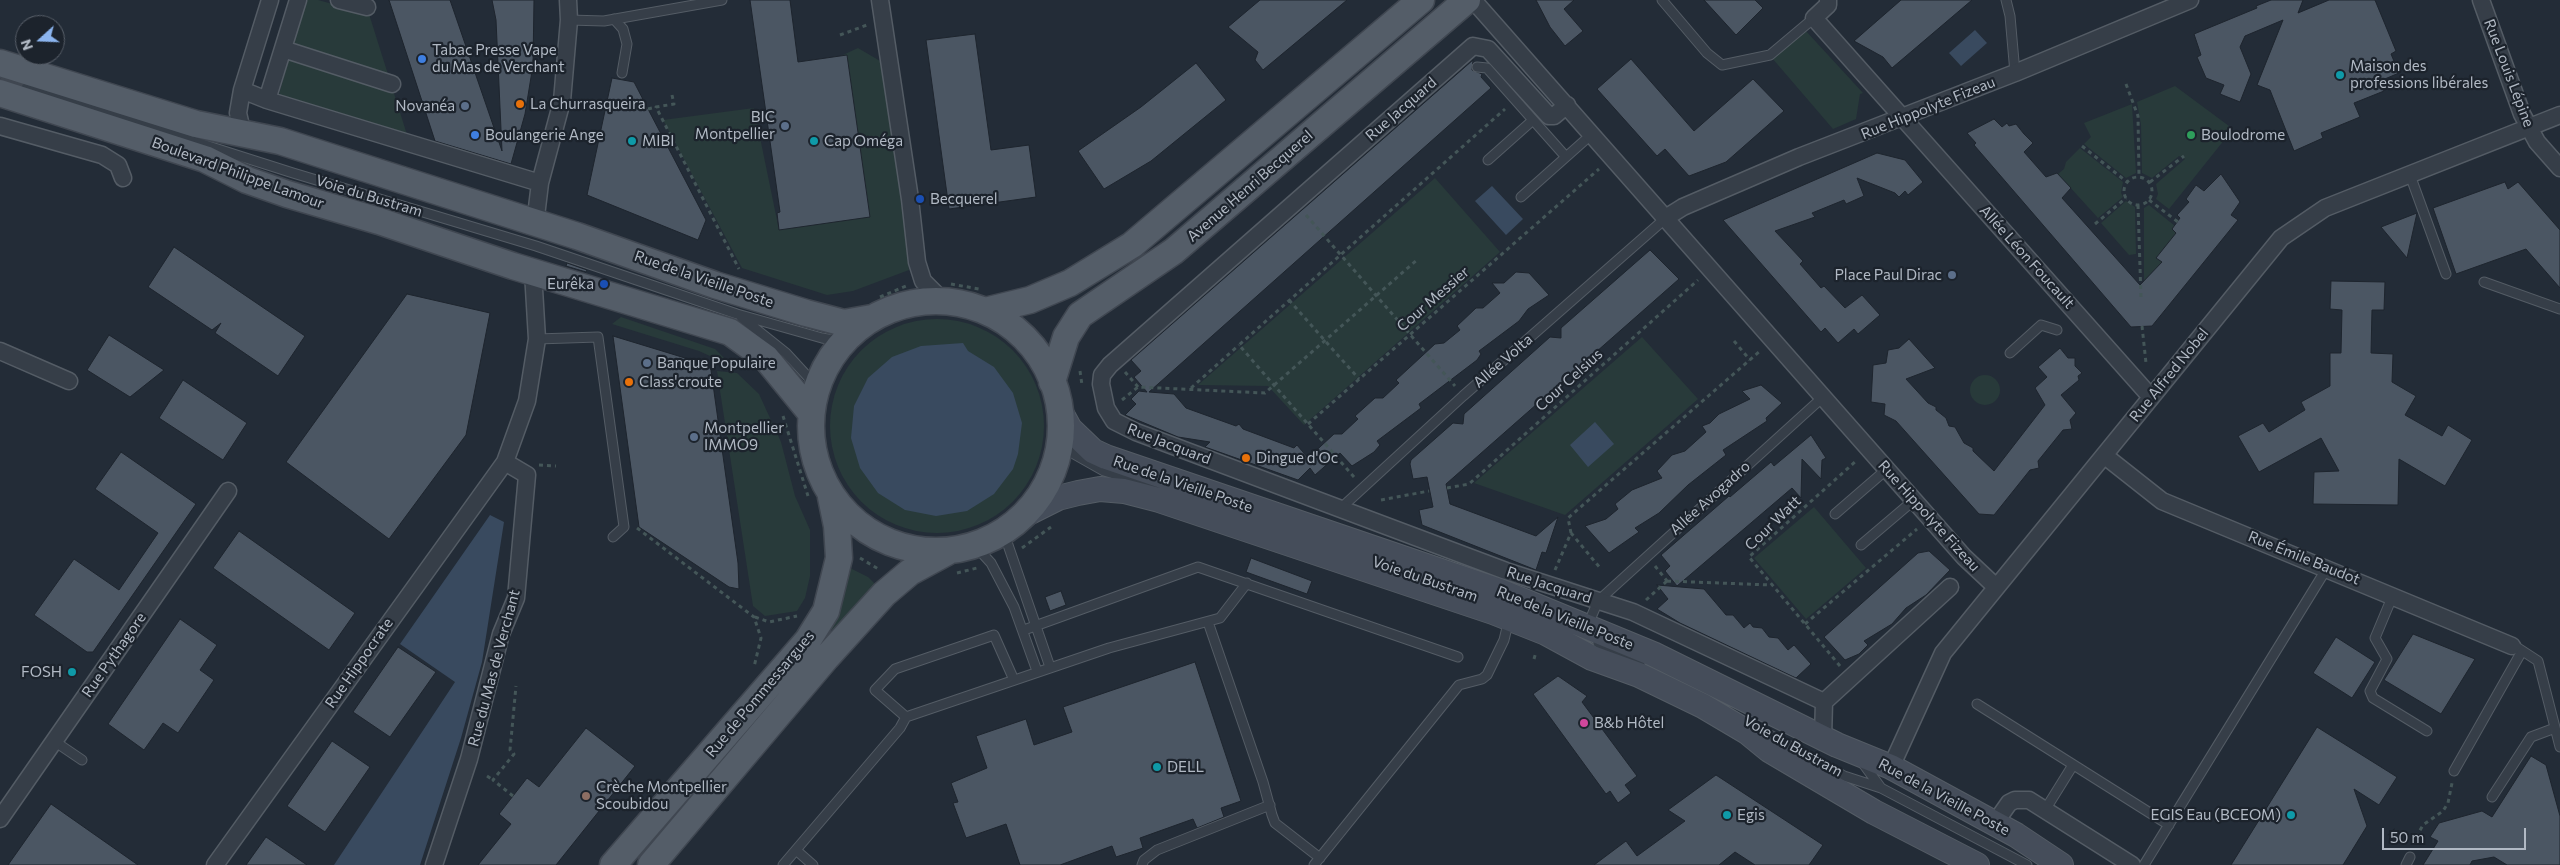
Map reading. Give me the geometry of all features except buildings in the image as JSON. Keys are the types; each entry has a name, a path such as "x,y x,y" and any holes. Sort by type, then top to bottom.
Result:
{"main road":[{"name":"Avenue Henri Becquerel","path":"983,300 1030,300 1070,283 1132,245 1421,0"},
{"name":"Avenue Henri Becquerel","path":"1052,382 1066,336 1080,315 1174,251 1467,0"},
{"name":"Boulevard Philippe Lamour","path":"0,63 196,124 280,142 538,223"},
{"name":"Boulevard Philippe Lamour","path":"9,89 205,159 247,180 287,194 379,221 534,272"},
{"name":"Rue de la Vieille Poste","path":"538,223 653,261 715,285 806,313 844,323 872,318"},
{"path":"534,272 730,332 766,358 813,401"},
{"path":"945,292 964,304 983,300 1026,340 1041,359 1052,382 1059,409 1060,439 1054,468 1038,500 1018,521 992,539 959,549 914,550 881,539 820,497 818,469 813,450 813,401 824,368 844,342 872,318 906,304 924,301 945,292"},
{"name":"Rue de la Vieille Poste","path":"1059,409 1070,429 1094,452 1234,508 1516,610 1546,633 1592,658 1639,675 1703,706 1747,732 1769,750 1874,812 1977,865"},
{"name":"Rue de la Vieille Poste","path":"1018,521 1058,498 1100,489 1141,494 1202,516 1516,610 1653,654 1823,738 1891,767 1995,823 2061,865"},
{"name":"Rue de Pommessargues","path":"613,865 808,640 826,612 837,575 839,549 837,526 820,497"},
{"name":"Rue de Pommessargues","path":"651,865 826,658 877,601 910,572 959,549"}],"street":[{"path":"243,135 238,113 242,90 270,0"},
{"path":"267,100 298,0"},
{"path":"339,0 367,7"},
{"path":"538,223 536,216 540,183 562,101 569,20 568,0"},
{"path":"880,0 882,22 893,78 917,262 923,281 945,292"},
{"name":"Rue Hippolyte Fizeau","path":"1473,0 1667,217 1964,557 1996,587"},
{"path":"1814,18 1828,5 1828,0"},
{"name":"Rue Hippolyte Fizeau","path":"1667,217 1683,207 1799,158 2014,79 2190,0"},
{"name":"Rue Louis Lépine","path":"2481,0 2518,103 2529,128 2537,142 2560,168"},
{"name":"Allée Léon Foucault","path":"1814,18 2150,396"},
{"name":"Rue Jacquard","path":"1567,105 1554,116 1549,116 1488,49 1473,46 1110,365 1102,375 1102,397 1114,422 1136,432 1506,571 1633,612 1824,702"},
{"path":"284,49 392,84"},
{"path":"242,90 267,100 540,183"},
{"name":"Rue Alfred Nobel","path":"1891,767 1943,653 2104,456 2150,396 2281,238 2325,208 2560,115"},
{"path":"0,126 102,155 118,165 123,178"},
{"path":"505,462 527,401 537,339 534,272"},
{"path":"0,351 69,381"},
{"name":"Rue Émile Baudot","path":"2104,456 2162,501 2393,595 2517,648"},
{"name":"Rue Hippocrate","path":"215,865 505,462"},
{"name":"Rue du Mas de Verchant","path":"434,865 469,759 501,634 516,598 527,476 505,462"},
{"name":"Rue Pythagore","path":"0,819 228,491"},
{"path":"1823,738 1824,702 1950,587"},
{"path":"1995,823 2004,808 2015,800 2029,800 2132,865"}],"lane":[{"path":"569,20 614,19 722,0"},
{"path":"1662,0 1707,53 1722,65 1770,55 1814,18"},
{"path":"2006,0 2010,16 2014,79"},
{"path":"614,19 623,30 627,44 622,73"},
{"path":"1478,67 1487,68 1566,157"},
{"name":"Voie du Bustram","path":"9,89 529,244 737,314 822,338 844,342"},
{"path":"1488,160 1533,120"},
{"path":"1521,197 1593,134"},
{"path":"2410,174 2446,274"},
{"name":"Allée Volta","path":"1341,508 1463,396 1667,217"},
{"path":"2484,282 2560,309"},
{"name":"Voie du Bustram","path":"737,314 786,354 809,378 813,401"},
{"path":"2010,353 2041,325 2057,330"},
{"path":"537,339 598,337 624,527 613,537"},
{"name":"Allée Avogadro","path":"1598,601 1823,396"},
{"path":"1060,439 1074,454 1104,471 1234,508"},
{"path":"1835,514 1887,469"},
{"path":"1861,545 1914,500"},
{"path":"1202,516 1234,508"},
{"path":"1018,521 1007,542 1050,667"},
{"path":"959,549 980,551 991,562 1024,630 1038,671"},
{"name":"Voie du Bustram","path":"1385,565 1516,610"},
{"path":"1024,630 1198,567 1432,646 1458,657"},
{"path":"2144,865 2327,568"},
{"path":"783,865 900,728 906,717 1109,648 1208,622 1223,616 1248,583"},
{"path":"2393,595 2374,638 2387,659 2370,692 2373,698 2427,731"},
{"path":"1589,634 1598,601"},
{"path":"1208,622 1276,823 1317,862 1459,685 1482,679 1487,675 1516,610"},
{"name":"Voie du Bustram","path":"1589,634 1652,670 1706,697 1767,734 1844,776 1881,788 2027,865"},
{"path":"906,717 875,690 896,669 994,635 1014,680"},
{"path":"2454,770 2517,648 2538,661 2560,747"},
{"path":"1977,704 2169,825"},
{"path":"2492,797 2531,737 2555,728"},
{"path":"54,741 82,760"},
{"name":"Voie du Bustram","path":"1856,753 1881,788"},
{"path":"2045,810 2073,764"},
{"path":"1142,865 1144,860 1157,850 1270,805"},
{"path":"796,850 813,865"}],"path":[{"path":"840,35 856,28 882,22"},
{"path":"2126,84 2135,103 2138,116 2138,177"},
{"path":"648,109 674,104 672,96"},
{"path":"1190,389 1515,100"},
{"path":"656,107 742,275"},
{"path":"2082,146 2127,182"},
{"path":"2150,182 2184,156"},
{"name":"Cour Messier","path":"1308,424 1614,157"},
{"path":"2138,177 2150,182 2152,193 2149,200 2138,205 2126,198 2124,188 2127,182 2138,177"},
{"path":"2095,224 2126,198"},
{"path":"2149,200 2178,222"},
{"path":"1294,202 1463,396"},
{"path":"2138,205 2141,298"},
{"path":"1138,387 1265,393 1418,259"},
{"name":"Cour Celsius","path":"1447,488 1469,484 1699,280"},
{"path":"945,292 983,300"},
{"path":"1289,300 1359,379"},
{"path":"2142,326 2150,396"},
{"path":"1734,341 1750,360"},
{"path":"1239,345 1363,488"},
{"path":"1601,569 1571,533 1568,518 1764,348"},
{"path":"782,411 820,497"},
{"name":"Cour Watt","path":"1826,650 1749,557 1860,457"},
{"path":"1381,500 1429,491"},
{"path":"624,527 632,524 754,617 769,622 801,615"},
{"path":"1805,624 1921,526"},
{"path":"1555,571 1571,533"},
{"path":"839,549 871,564 897,582"},
{"path":"1633,612 1668,580 1772,585"},
{"path":"753,672 761,638 754,617"},
{"path":"493,780 514,754 510,750 516,686"},
{"path":"2408,861 2412,842 2424,825 2443,811 2448,803 2454,770"},
{"path":"487,776 513,796"}],"shaded area":[{"path":"305,0 318,0 369,14 409,141 278,98"},
{"path":"1805,30 1863,93 1860,94 1856,119 1833,129 1772,58"},
{"path":"858,48 892,68 909,270 853,291 827,295 742,268 663,120 754,108 779,230 847,55 843,55"},
{"name":"Boulodrome","path":"2175,86 2233,129 2169,209 2156,199 2158,194 2156,184 2185,159 2179,156 2152,178 2142,173 2141,125 2137,102"},
{"path":"2132,104 2136,173 2126,178 2084,144 2091,137 2084,123"},
{"path":"2080,148 2123,182 2121,193 2123,197 2098,218 2058,174 2064,169 2066,162"},
{"path":"1435,178 1500,252 1304,425 1268,386 1198,385"},
{"path":"2126,201 2135,207 2136,254 2129,255 2101,223"},
{"path":"2149,205 2175,226 2172,229 2176,233 2162,262 2150,275 2144,287 2144,208"},
{"path":"621,317 715,349 732,366 699,351 612,324"},
{"path":"937,319 958,321 978,327 996,337 1013,350 1026,367 1036,385 1042,405 1044,426 1042,447 1036,467 1026,485 1013,502 996,515 978,525 958,531 937,533 916,531 896,525 878,515 861,502 848,485 838,467 832,447 830,426 832,405 838,385 848,367 861,350 878,337 896,327 916,321"},
{"path":"1642,337 1698,399 1565,515 1474,483"},
{"path":"717,371 737,373 759,394 781,442 795,496 810,530 810,576 805,598 797,611 765,616 753,606"},
{"path":"1985,375 1996,379 2000,390 1996,401 1985,405 1974,401 1970,390 1974,379"},
{"path":"1814,507 1866,568 1806,619 1754,558"},
{"path":"850,568 868,577 876,585 835,632 828,627"}],"water":[{"path":"1975,30 1987,43 1961,66 1949,53"},
{"path":"1492,186 1523,219 1506,235 1475,201"},
{"path":"963,343 968,351 994,367 1013,393 1022,423 1018,454 1013,469 994,494 967,511 936,516 905,510 878,493 860,468 851,438 854,406 868,378 892,357 921,346"},
{"path":"1595,422 1614,444 1588,467 1570,445"},
{"path":"490,515 504,522 482,662 461,738 420,865 334,865 455,682 400,644"}],"place":[{"name":"Tabac Presse Vape du Mas de Verchant","path":"422,59"},
{"name":"Maison des professions libérales","path":"2340,75"},
{"name":"La Churrasqueira","path":"520,104"},
{"name":"Novanéa","path":"465,106"},
{"name":"BIC Montpellier","path":"785,126"},
{"name":"Boulangerie Ange","path":"475,135"},
{"name":"Boulodrome","path":"2191,135"},
{"name":"MIBI","path":"632,141"},
{"name":"Cap Oméga","path":"814,141"},
{"name":"Becquerel","path":"920,199"},
{"name":"Place Paul Dirac","path":"1952,275"},
{"name":"Eurêka","path":"604,284"},
{"name":"Banque Populaire","path":"647,363"},
{"name":"Class'croute","path":"629,382"},
{"name":"Montpellier IMMO9","path":"694,437"},
{"name":"Dingue d'Oc","path":"1246,458"},
{"name":"FOSH","path":"72,672"},
{"name":"B&b Hôtel","path":"1584,723"},
{"name":"DELL","path":"1157,767"},
{"name":"Crèche Montpellier Scoubidou","path":"586,796"},
{"name":"Egis","path":"1727,815"},
{"name":"EGIS Eau (BCEOM)","path":"2291,815"}]}
